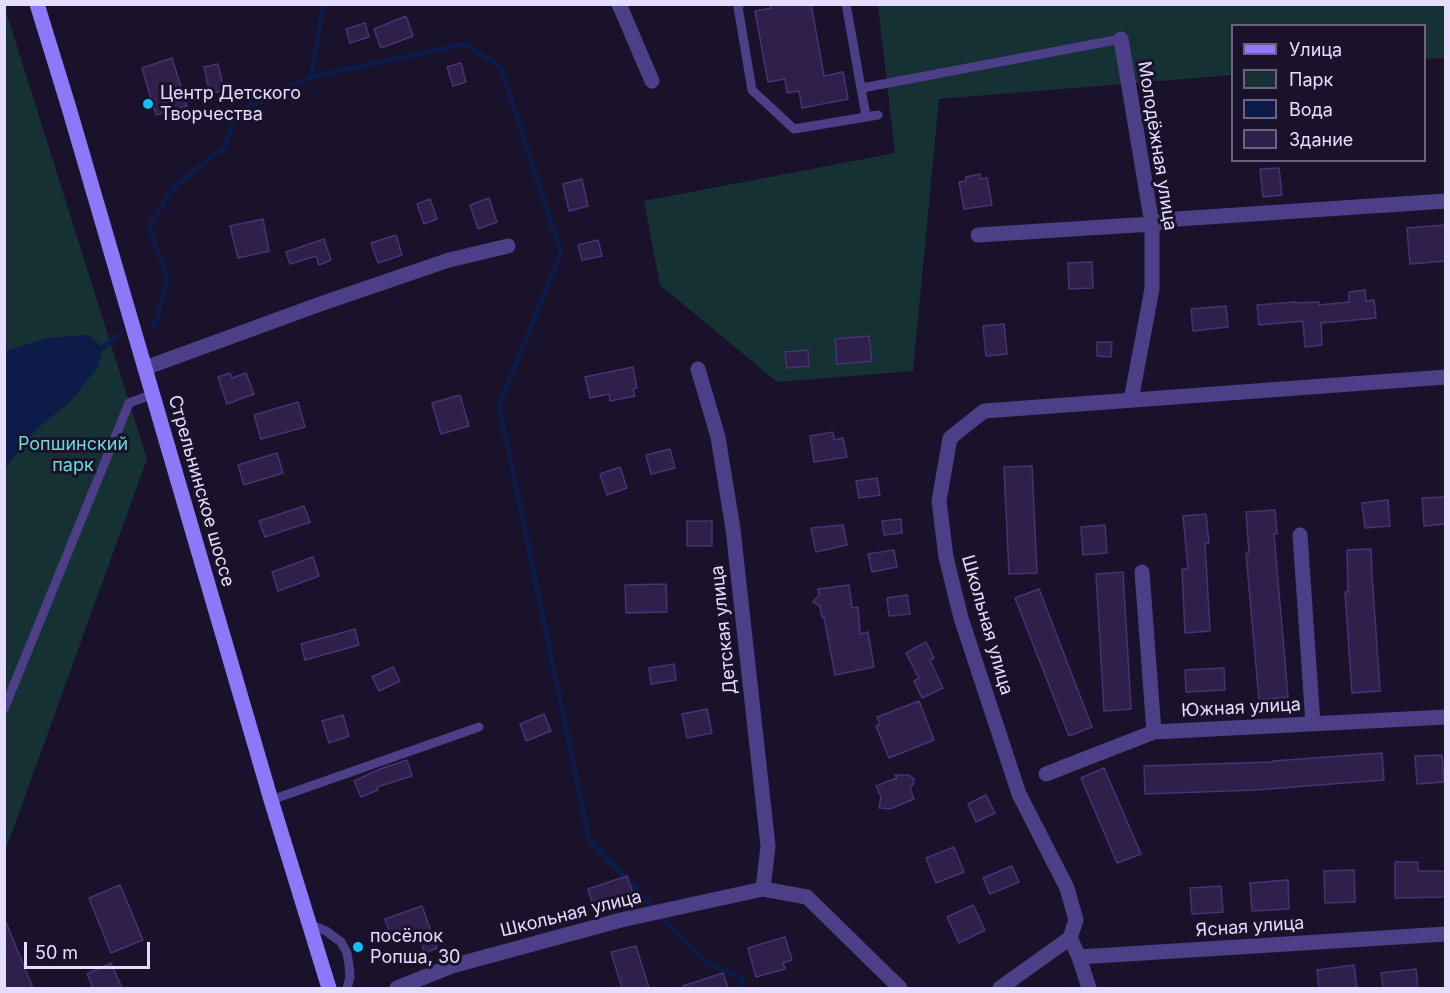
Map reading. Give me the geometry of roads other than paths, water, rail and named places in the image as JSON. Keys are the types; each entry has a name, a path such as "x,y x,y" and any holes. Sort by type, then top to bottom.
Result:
{"main road":[{"name":"Стрельнинское шоссе","path":"37,4 329,988"}],"street":[{"path":"619,4 652,81"},
{"name":"Молодёжная улица","path":"1121,39 1152,224 1152,289 1131,400"},
{"path":"978,234 1152,224 1189,218 1446,201"},
{"path":"145,368 449,260 508,246"},
{"name":"Детская улица","path":"698,369 718,437 733,529 768,846 763,889"},
{"name":"Школьная улица","path":"1070,938 1076,920 1067,888 1019,794 961,618 946,557 939,501 950,438 984,411 1446,376"},
{"path":"1300,535 1313,724"},
{"path":"1142,572 1154,732"},
{"name":"Южная улица","path":"1046,774 1154,732 1446,717"},
{"name":"Школьная улица","path":"397,988 452,966 621,920 763,889 807,897 900,988"},
{"name":"Ясная улица","path":"1079,957 1446,934"},
{"path":"1000,988 1070,938 1089,988"}],"lane":[{"path":"740,4 738,7 752,90 794,129 878,115"},
{"path":"846,4 866,117"},
{"path":"862,88 1121,39"},
{"path":"4,709 129,404 153,394"},
{"path":"272,800 478,727"},
{"path":"309,924 326,931 341,942 349,965 350,977 346,988"}],"water":[{"path":"88,335 103,347 98,367 70,402 38,428 5,469 5,351 47,338"}],"waterway":[{"path":"322,4 311,77 465,44 501,67 561,253 499,405 589,839 652,906"},
{"path":"151,327 156,323 167,278 149,227 170,192 194,170 224,148 236,113 311,77"},
{"path":"103,347 120,334"},
{"path":"661,918 708,963 742,978 740,988"}],"place":[{"name":"Центр Детского Творчества","path":"148,104"},
{"name":"посёлок Ропша, 30","path":"358,947"}],"park label":[{"name":"Ропшинский парк","path":"73,455"}]}
